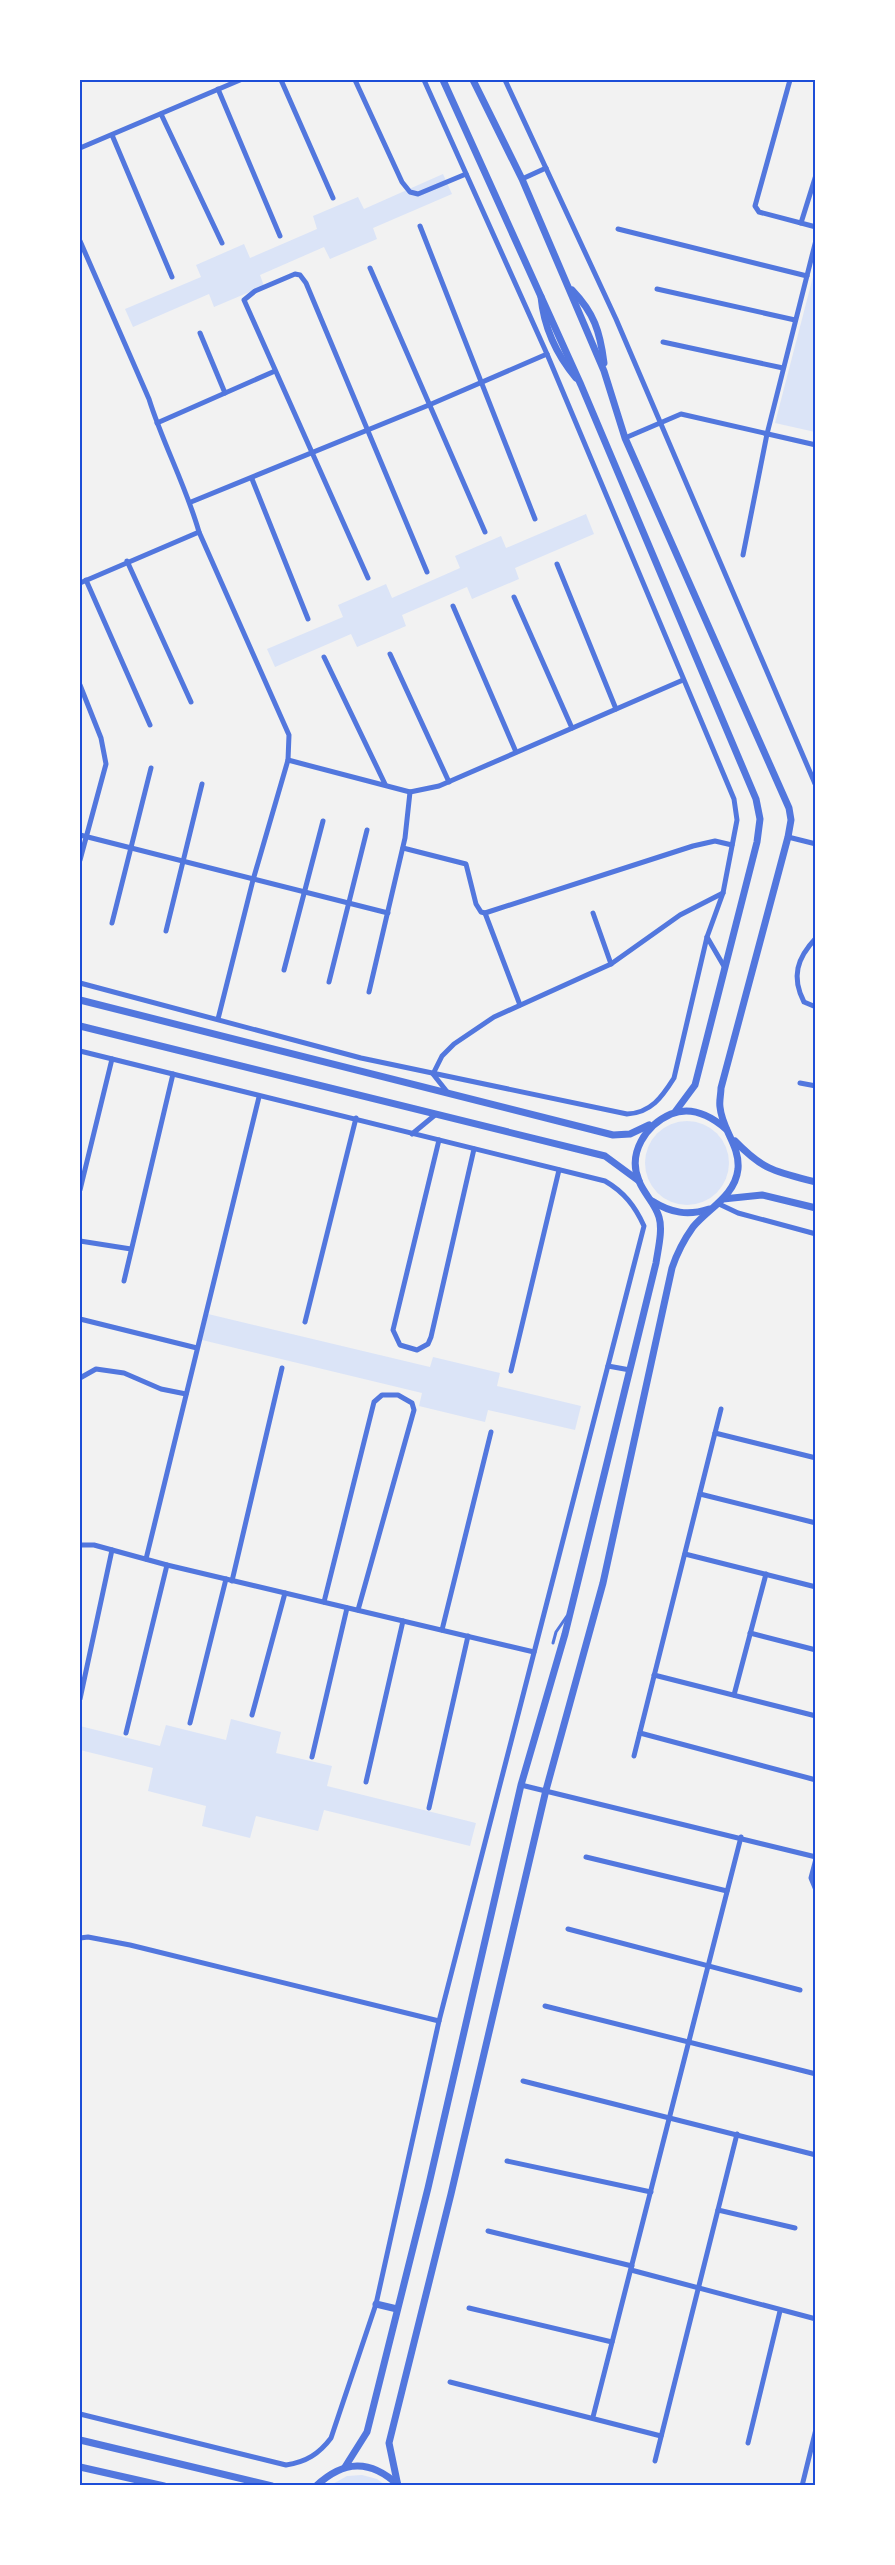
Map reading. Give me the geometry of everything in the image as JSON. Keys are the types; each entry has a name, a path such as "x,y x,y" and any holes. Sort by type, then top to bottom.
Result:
{"street":[{"path":"80,148 240,80"},
{"path":"281,80 333,198"},
{"path":"355,80 410,192 418,194 466,174"},
{"path":"80,983 361,1058 627,1114 639,1113 651,1107 662,1097 674,1078 707,938 723,893 737,820 734,799 547,354 424,80"},
{"path":"443,80 581,385 756,799 760,819 757,842 695,1085 675,1113"},
{"path":"473,80 522,178 568,286 588,306 601,336 604,371 625,438 789,808 788,837 721,1088 720,1108 727,1130 733,1139 757,1162 768,1169 816,1182"},
{"path":"505,80 616,319 816,786"},
{"path":"790,80 754,206 759,212 816,227"},
{"path":"218,89 280,236"},
{"path":"161,114 222,243"},
{"path":"112,135 172,277"},
{"path":"522,178 546,168"},
{"path":"801,223 816,175"},
{"path":"420,226 483,381 535,519"},
{"path":"618,229 807,276"},
{"path":"743,555 766,434 816,240"},
{"path":"80,241 149,399 190,502 199,532 289,735 288,760 253,880 218,1019"},
{"path":"370,268 485,532"},
{"path":"368,578 244,300 255,291 295,274 300,275 306,284 427,572"},
{"path":"657,289 795,320"},
{"path":"200,333 225,393"},
{"path":"663,342 783,368"},
{"path":"190,502 252,479 547,354"},
{"path":"157,423 275,371"},
{"path":"625,438 681,414 816,445"},
{"path":"252,479 308,619"},
{"path":"150,725 83,581 199,532"},
{"path":"127,561 191,702"},
{"path":"557,564 616,709"},
{"path":"514,597 572,728"},
{"path":"453,606 516,752"},
{"path":"390,654 449,782"},
{"path":"324,657 385,784"},
{"path":"288,760 410,792 449,782 683,680"},
{"path":"80,686 101,738 106,764 83,836 80,860"},
{"path":"112,923 151,768"},
{"path":"166,931 202,784"},
{"path":"369,992 403,848 410,792"},
{"path":"284,970 322,821"},
{"path":"329,982 367,830"},
{"path":"83,836 183,860 253,880 305,890 388,913"},
{"path":"788,837 816,844"},
{"path":"485,913 693,846 715,841 732,846"},
{"path":"403,848 466,864 476,904 481,912 485,913 520,1005"},
{"path":"433,1074 442,1056 454,1044 494,1017 611,964 672,920 723,893"},
{"path":"593,913 611,964"},
{"path":"707,938 725,968"},
{"path":"816,938 801,956 796,973 804,1002 816,1008"},
{"path":"80,1000 613,1135 630,1134 675,1113 694,1112 712,1118 727,1130"},
{"path":"80,1026 605,1156 639,1181"},
{"path":"80,1051 605,1181 615,1187 636,1209 644,1226 439,2020 376,2304 331,2438 323,2448 303,2463 286,2464 80,2414"},
{"path":"80,1190 112,1059"},
{"path":"123,1281 173,1074"},
{"path":"433,1074 448,1093"},
{"path":"800,1083 816,1086"},
{"path":"146,1559 259,1097"},
{"path":"412,1134 435,1115"},
{"path":"305,1322 356,1118"},
{"path":"345,2467 367,2432 428,2188 521,1785 571,1611 630,1370 659,1241 660,1219 639,1181 635,1164 638,1147 646,1131 659,1120"},
{"path":"398,2486 390,2443 546,1790 603,1583 672,1268 680,1245 732,1188 737,1172 738,1155 733,1139"},
{"path":"439,1140 393,1330 400,1345 417,1350 428,1344 431,1337 474,1149"},
{"path":"511,1371 559,1170"},
{"path":"652,1201 666,1210 683,1214 762,1195 816,1208"},
{"path":"718,1204 738,1213 816,1234"},
{"path":"80,1241 131,1249"},
{"path":"80,1319 197,1348"},
{"path":"608,1366 630,1370"},
{"path":"190,1723 229,1580 282,1368"},
{"path":"80,1378 96,1369 124,1373 161,1389 186,1394"},
{"path":"324,1602 374,1402 382,1395 398,1395 412,1403 414,1410 358,1610"},
{"path":"634,1756 721,1409"},
{"path":"442,1630 491,1432"},
{"path":"715,1432 816,1458"},
{"path":"700,1494 816,1523"},
{"path":"80,1545 94,1545 166,1565 534,1652"},
{"path":"80,1699 112,1550"},
{"path":"685,1554 816,1587"},
{"path":"126,1733 166,1565"},
{"path":"734,1695 766,1574"},
{"path":"252,1715 285,1593"},
{"path":"312,1757 347,1608"},
{"path":"366,1782 404,1621"},
{"path":"750,1633 816,1650"},
{"path":"429,1808 468,1636"},
{"path":"654,1675 816,1716"},
{"path":"640,1733 816,1780"},
{"path":"521,1785 741,1837 816,1858 811,1878 816,1890"},
{"path":"593,2417 741,1837"},
{"path":"586,1857 727,1891"},
{"path":"568,1929 800,1990"},
{"path":"80,1938 88,1937 130,1945 439,2020"},
{"path":"545,2006 816,2074"},
{"path":"524,2081 670,2116 816,2155"},
{"path":"655,2461 737,2134"},
{"path":"507,2161 651,2192"},
{"path":"718,2210 795,2228"},
{"path":"488,2231 816,2319"},
{"path":"376,2304 397,2309"},
{"path":"469,2308 612,2342"},
{"path":"748,2443 780,2311"},
{"path":"450,2382 661,2436"},
{"path":"802,2486 816,2429"},
{"path":"80,2440 272,2486"},
{"path":"316,2485 329,2474 345,2467 359,2465 373,2468 387,2475 398,2486"},
{"path":"82,2469 164,2486"}],"lane":[{"path":"553,1643 556,1632 571,1611"}],"shaded area":[{"path":"443,174 452,194 373,228 377,239 330,259 324,247 260,275 264,286 214,307 209,294 133,327 125,309 201,277 196,265 244,244 250,258 317,229 313,216 358,197 364,209"},
{"path":"815,269 815,432 775,423"},
{"path":"586,514 594,534 515,568 519,579 472,599 467,587 402,615 406,626 357,647 351,634 275,667 267,649 343,617 338,605 386,584 392,598 460,568 455,556 501,536 506,548"},
{"path":"687,1121 703,1124 717,1133 726,1147 729,1163 726,1179 717,1193 703,1202 687,1205 671,1202 657,1193 648,1179 645,1163 648,1147 657,1133 671,1124"},
{"path":"208,1314 430,1367 433,1357 500,1373 497,1386 581,1406 575,1430 488,1410 485,1422 419,1406 422,1393 202,1340"},
{"path":"231,1719 281,1732 276,1753 332,1766 327,1786 476,1823 470,1846 324,1810 318,1831 256,1816 250,1838 202,1826 206,1806 148,1791 153,1768 80,1750 80,1726 160,1746 166,1725 226,1740"},
{"path":"362,2475 377,2479 385,2485 331,2485 347,2476"}]}
